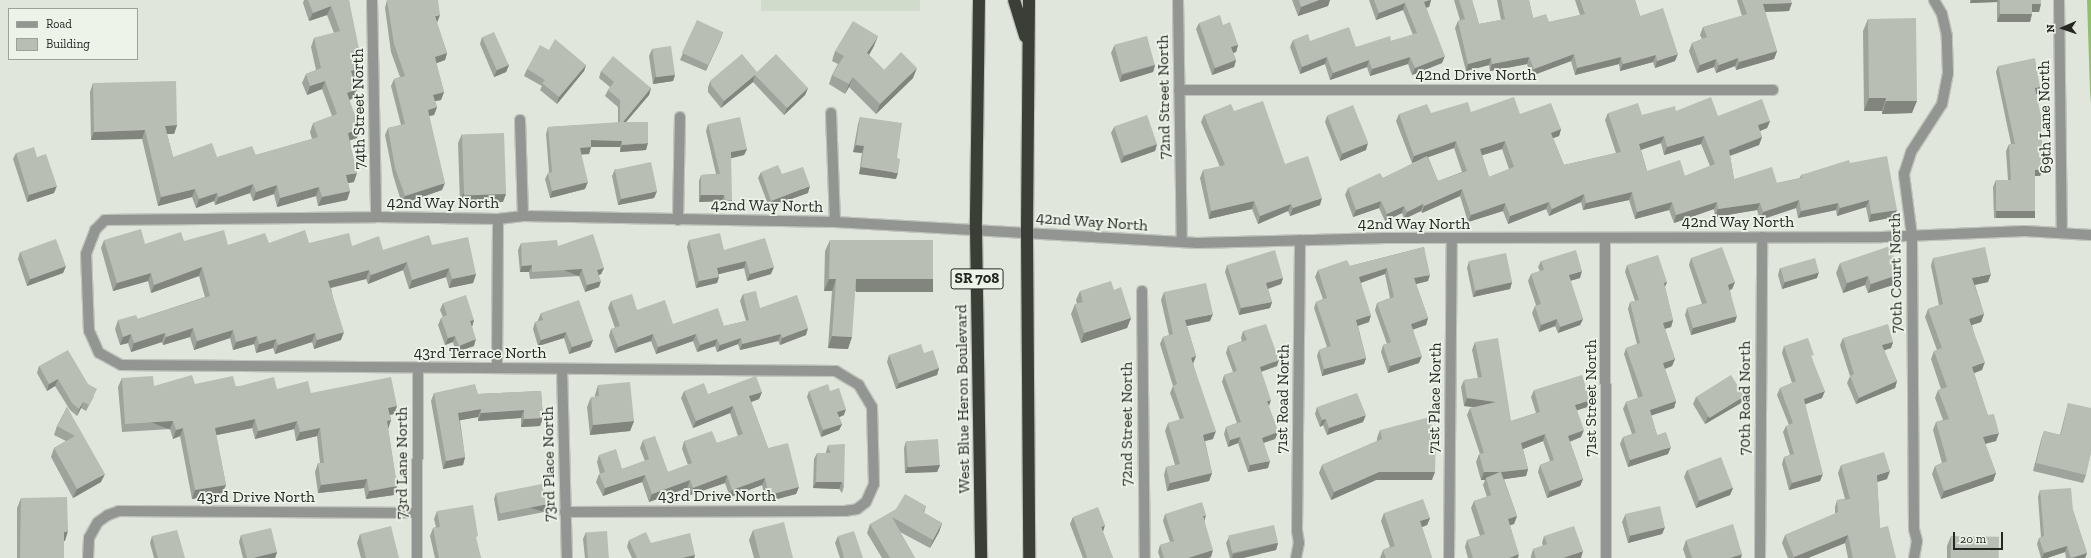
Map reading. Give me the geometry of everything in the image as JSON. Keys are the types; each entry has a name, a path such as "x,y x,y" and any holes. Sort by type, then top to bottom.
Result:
{"highway":[{"name":"West Blue Heron Boulevard","path":"979,0 976,229 981,558"},
{"path":"1014,0 1029,49"},
{"name":"SR 708","path":"1029,0 1027,233 1029,558"}],"street":[{"name":"74th Street North","path":"372,0 376,217"},
{"name":"72nd Street North","path":"1178,0 1182,242"},
{"name":"70th Court North","path":"1914,558 1917,541 1914,529 1912,236 1904,174 1911,152 1942,104 1948,73 1947,36 1942,14 1934,0"},
{"name":"69th Lane North","path":"2059,0 2062,233"},
{"name":"42nd Drive North","path":"1179,90 1773,90"},
{"path":"831,113 835,222"},
{"path":"678,220 680,117"},
{"path":"520,120 523,216"},
{"name":"42nd Way North","path":"99,353 89,331 86,254 94,230 105,220 376,217 498,219 523,216 835,222 1182,242 1912,236 2025,231 2091,236"},
{"path":"497,367 498,219"},
{"name":"70th Road North","path":"1760,558 1762,237"},
{"name":"71st Street North","path":"1605,238 1606,558"},
{"name":"71st Place North","path":"1449,558 1452,239"},
{"name":"71st Road North","path":"1296,558 1299,543 1297,531 1300,240"},
{"name":"72nd Street North","path":"1142,291 1145,558"},
{"name":"43rd Terrace North","path":"99,353 120,365 836,371 859,385 867,395 874,419 874,484 866,502"},
{"name":"73rd Lane North","path":"417,558 418,368"},
{"name":"73rd Place North","path":"562,369 567,558"},
{"name":"43rd Drive North","path":"565,512 845,511 857,509 866,502"},
{"name":"43rd Drive North","path":"88,558 89,538 98,522 108,515 119,511 417,513"}],"shaded area":[{"path":"761,0 920,0 920,11 761,11"},
{"path":"2087,0 2091,0 2091,104 2090,91"}],"building":[{"path":"308,0 349,0 359,49 354,50 360,68 351,71 357,89 347,93 360,129 348,133 357,173 346,175 350,191 322,197 319,187 280,198 277,185 256,192 253,184 219,197 217,193 199,199 195,189 161,197 145,130 94,132 93,83 176,81 177,125 165,126 173,157 212,143 217,157 252,146 256,155 318,137 313,123 337,114 325,81 310,86 306,74 321,68 314,38 340,31 331,6 313,13"},
{"path":"387,0 438,0 440,15 435,16 447,53 435,57 444,92 433,95 437,107 428,110 445,183 405,196 395,168 388,128 405,124 394,79 405,76 394,44"},
{"path":"1299,0 1319,0 1301,7"},
{"path":"1374,0 1430,0 1424,2 1445,56 1415,68 1410,57 1372,69 1369,60 1333,73 1327,57 1302,67 1293,40 1308,34 1310,41 1349,27 1356,47 1390,36 1391,41 1417,33 1405,3 1379,13"},
{"path":"1459,0 1472,0 1479,24 1505,19 1501,0 1529,0 1533,18 1546,14 1549,22 1585,14 1580,0 1635,0 1640,16 1663,8 1678,54 1657,61 1656,55 1623,64 1621,57 1577,68 1574,54 1534,69 1529,57 1492,64 1491,58 1468,64 1458,21 1465,19"},
{"path":"1742,0 1791,0 1792,3 1763,4 1777,51 1739,62 1738,58 1719,65 1716,59 1700,65 1692,43 1707,37 1703,27 1747,14"},
{"path":"2000,0 2041,0 2041,4 2032,4 2032,14 2000,14"},
{"path":"1220,15 1223,25 1230,22 1238,45 1231,47 1236,60 1215,68 1199,23"},
{"path":"1916,18 1917,101 1886,101 1886,98 1869,98 1868,19"},
{"path":"697,20 723,32 708,65 682,53"},
{"path":"853,21 878,36 867,53 884,70 901,52 917,68 880,104 853,77 849,84 832,75 844,56 835,51"},
{"path":"494,32 509,65 497,70 482,37"},
{"path":"1147,36 1155,65 1122,74 1114,45"},
{"path":"555,39 586,65 559,97 542,83 545,80 527,69 540,45 549,50"},
{"path":"671,46 675,75 656,77 652,49"},
{"path":"742,54 757,72 776,54 808,88 787,108 755,75 724,101 711,85 711,80"},
{"path":"613,56 651,88 623,122 648,122 648,143 622,145 622,141 591,140 591,147 580,148 588,182 552,191 548,173 552,172 548,127 620,122 620,100 608,90 614,82 601,71"},
{"path":"2035,58 2040,87 2035,88 2043,125 2041,126 2043,169 2035,170 2035,211 1996,211 1996,180 2011,180 2009,144 2015,144 1998,66"},
{"path":"1514,97 1520,114 1551,103 1561,129 1551,133 1564,165 1621,152 1608,113 1638,103 1642,115 1675,106 1676,111 1711,97 1718,116 1762,99 1770,121 1758,125 1762,137 1729,150 1734,179 1772,167 1777,183 1802,178 1801,175 1849,160 1850,163 1887,156 1897,210 1871,214 1869,200 1840,208 1838,203 1801,211 1799,200 1763,212 1760,203 1718,209 1717,202 1676,215 1672,202 1637,212 1632,192 1586,203 1584,194 1552,209 1549,202 1510,216 1505,203 1471,215 1462,189 1424,206 1423,204 1407,212 1404,206 1387,214 1381,201 1356,210 1348,188 1380,173 1383,178 1427,156 1438,181 1467,171 1456,141 1414,156 1399,114 1427,104 1431,113 1468,102 1471,112","holes":["1664,136 1667,147 1704,136 1715,164 1685,176 1680,160 1647,171 1639,144","1505,141 1514,167 1489,177 1480,149"]},
{"path":"1263,101 1285,164 1308,156 1322,198 1293,208 1291,204 1260,216 1254,201 1211,211 1203,170 1225,165 1204,115 1231,104 1234,111"},
{"path":"1353,105 1368,143 1342,154 1327,115"},
{"path":"1147,115 1157,144 1124,156 1114,126"},
{"path":"740,117 747,149 731,152 732,200 726,201 724,195 701,195 701,175 720,174 708,124"},
{"path":"860,117 902,123 897,158 900,159 898,173 861,167 864,146 856,145"},
{"path":"504,133 506,194 464,195 462,134"},
{"path":"34,147 37,157 46,154 57,186 29,195 16,153"},
{"path":"651,162 657,191 621,199 615,170"},
{"path":"778,165 782,174 803,167 810,186 771,201 761,172"},
{"path":"141,229 145,244 181,232 184,241 224,230 228,245 265,233 269,243 305,230 309,243 349,233 352,246 379,236 383,250 429,235 432,245 468,237 476,274 452,279 449,268 412,280 407,262 371,275 369,270 328,281 344,332 317,340 315,333 278,345 276,339 259,344 257,336 236,342 233,330 197,341 193,328 166,337 165,333 134,343 131,334 123,337 118,320 136,315 138,319 210,296 202,267 154,285 151,273 117,283 104,240"},
{"path":"720,233 724,250 765,238 774,267 750,274 746,261 717,268 719,277 699,281 689,240"},
{"path":"593,234 604,268 597,270 601,281 587,285 582,269 532,272 532,265 522,266 521,243 557,240 558,246"},
{"path":"56,239 66,266 30,279 20,252"},
{"path":"830,240 933,240 933,279 856,279 852,337 832,336 836,279 829,279"},
{"path":"1890,246 1900,274 1871,284 1868,276 1847,283 1840,263"},
{"path":"1424,247 1430,275 1414,278 1428,318 1411,324 1422,356 1390,366 1383,345 1391,342 1377,303 1394,297 1387,268 1359,277 1371,315 1356,320 1366,358 1324,369 1319,350 1331,346 1316,302 1327,298 1318,270 1347,260 1350,266"},
{"path":"1722,247 1735,282 1728,285 1737,316 1693,328 1687,308 1707,303 1691,258"},
{"path":"1985,247 1991,274 1972,278 1984,314 1969,319 1985,362 1972,367 1988,415 1994,414 1999,433 1983,437 1996,473 1944,491 1935,466 1947,461 1936,422 1949,419 1938,390 1947,387 1934,351 1942,348 1928,309 1943,304 1933,258"},
{"path":"1275,250 1283,278 1266,283 1272,302 1241,308 1227,265"},
{"path":"1576,250 1582,271 1569,275 1583,319 1560,327 1557,319 1541,325 1535,306 1541,304 1531,274 1544,270 1541,261"},
{"path":"1506,253 1512,282 1475,290 1469,261"},
{"path":"1658,255 1667,282 1664,283 1673,320 1663,323 1675,359 1663,363 1676,401 1650,410 1657,435 1666,432 1671,447 1630,460 1623,437 1636,433 1626,402 1643,396 1626,348 1640,343 1630,302 1639,300 1627,265"},
{"path":"1815,258 1819,272 1785,282 1780,268"},
{"path":"1111,281 1114,290 1121,287 1131,318 1084,333 1075,304 1083,302 1080,291"},
{"path":"1206,283 1213,314 1185,320 1196,356 1191,358 1216,431 1203,435 1212,473 1170,483 1166,467 1180,464 1168,423 1184,418 1173,386 1177,384 1163,337 1173,334 1164,292"},
{"path":"756,291 760,308 797,295 808,328 782,338 781,334 742,344 741,338 720,345 717,339 700,345 696,334 658,347 653,334 618,347 611,329 620,326 611,301 632,294 637,310 665,300 673,324 718,308 724,326 749,320 743,294"},
{"path":"466,295 474,320 470,321 476,339 459,346 455,336 448,338 441,318 447,315 443,303"},
{"path":"579,300 593,340 572,347 566,332 541,340 535,322 543,320 541,313"},
{"path":"1266,324 1279,360 1260,367 1271,400 1267,401 1278,432 1262,438 1270,461 1250,465 1240,437 1230,440 1226,427 1241,422 1224,375 1237,371 1228,346 1247,340 1243,331"},
{"path":"1888,324 1893,342 1882,345 1897,381 1859,398 1850,376 1854,374 1843,338"},
{"path":"1498,338 1511,421 1540,412 1534,390 1582,375 1590,400 1575,405 1584,430 1568,436 1583,479 1550,491 1540,465 1554,460 1545,434 1521,443 1528,469 1501,472 1517,516 1508,519 1519,554 1509,558 1473,558 1467,540 1485,534 1474,501 1491,495 1486,478 1500,472 1484,472 1479,454 1484,453 1470,408 1496,402 1467,398 1464,380 1482,377 1475,342"},
{"path":"1808,338 1814,355 1811,356 1825,391 1804,399 1823,474 1792,483 1784,457 1794,454 1786,426 1793,423 1780,388 1796,381 1784,346"},
{"path":"921,344 924,353 933,350 939,368 899,383 889,355"},
{"path":"68,350 88,384 97,389 89,405 83,402 79,409 72,403 58,379 49,384 39,366"},
{"path":"192,375 195,384 233,376 236,387 274,377 277,389 308,381 311,393 391,377 397,406 388,408 391,420 387,421 397,486 369,491 367,479 321,485 318,463 324,463 320,428 300,432 297,421 258,431 255,419 215,428 226,485 195,490 183,428 176,430 173,421 125,424 122,378 153,376 154,386"},
{"path":"1731,375 1744,396 1709,418 1696,397"},
{"path":"756,376 762,392 749,396 768,448 788,443 799,487 769,495 765,478 732,490 727,475 693,488 690,480 652,494 645,475 605,488 599,474 605,472 599,455 616,449 622,469 649,459 643,440 655,436 668,472 692,463 684,441 712,431 717,443 743,434 733,406 696,421 684,391 704,383 708,394"},
{"path":"630,382 634,421 593,425 591,397 599,396 598,385"},
{"path":"475,384 478,394 541,391 543,418 524,419 524,410 481,413 481,409 458,413 465,457 446,461 434,393"},
{"path":"828,384 830,391 839,388 846,409 837,412 842,424 823,430 809,391"},
{"path":"1357,393 1366,415 1329,428 1326,419 1322,420 1317,407"},
{"path":"2068,403 2091,408 2091,453 2086,475 2036,463 2044,431 2061,435"},
{"path":"67,407 105,474 77,489 54,448 75,436 57,426"},
{"path":"1430,417 1436,440 1435,472 1379,472 1334,492 1322,465 1382,439 1380,430"},
{"path":"938,439 940,465 908,467 906,441"},
{"path":"845,444 844,486 842,482 816,482 817,453 831,453 828,445"},
{"path":"1884,452 1890,471 1877,475 1880,528 1888,526 1896,558 1853,558 1848,535 1794,557 1785,535 1838,512 1837,500 1850,499 1841,465"},
{"path":"1721,457 1733,488 1699,501 1687,470"},
{"path":"542,484 546,505 500,514 496,493"},
{"path":"2071,488 2073,510 2087,553 2071,558 2067,546 2044,553 2039,538 2044,536 2040,490"},
{"path":"905,494 926,506 923,512 942,523 933,540 892,517 915,558 890,558 870,524 896,509"},
{"path":"67,497 68,531 64,532 64,558 20,558 21,498"},
{"path":"1423,499 1430,518 1420,521 1432,558 1386,558 1383,550 1395,546 1384,513"},
{"path":"1202,502 1206,515 1203,516 1213,550 1188,558 1164,558 1160,545 1174,541 1165,514"},
{"path":"473,505 478,536 476,537 481,558 439,558 433,528 440,527 437,511"},
{"path":"1660,506 1665,527 1630,536 1625,514"},
{"path":"1098,507 1105,525 1101,527 1113,558 1086,558 1087,557 1073,517"},
{"path":"784,522 793,558 760,558 753,530"},
{"path":"1733,524 1742,554 1730,558 1692,558 1686,540"},
{"path":"1274,525 1278,543 1232,553 1228,536"},
{"path":"391,526 399,558 366,558 360,534"},
{"path":"1574,526 1583,551 1563,558 1536,558 1533,549 1547,544 1544,536"},
{"path":"271,528 277,552 247,558 241,535"},
{"path":"177,530 185,558 158,558 152,536"},
{"path":"607,531 609,558 588,558 586,532"},
{"path":"854,531 863,558 844,558 838,536"},
{"path":"646,532 651,543 690,533 695,555 682,558 637,558 629,540"},
{"path":"1951,536 1999,537 1999,558 1951,558"}]}
